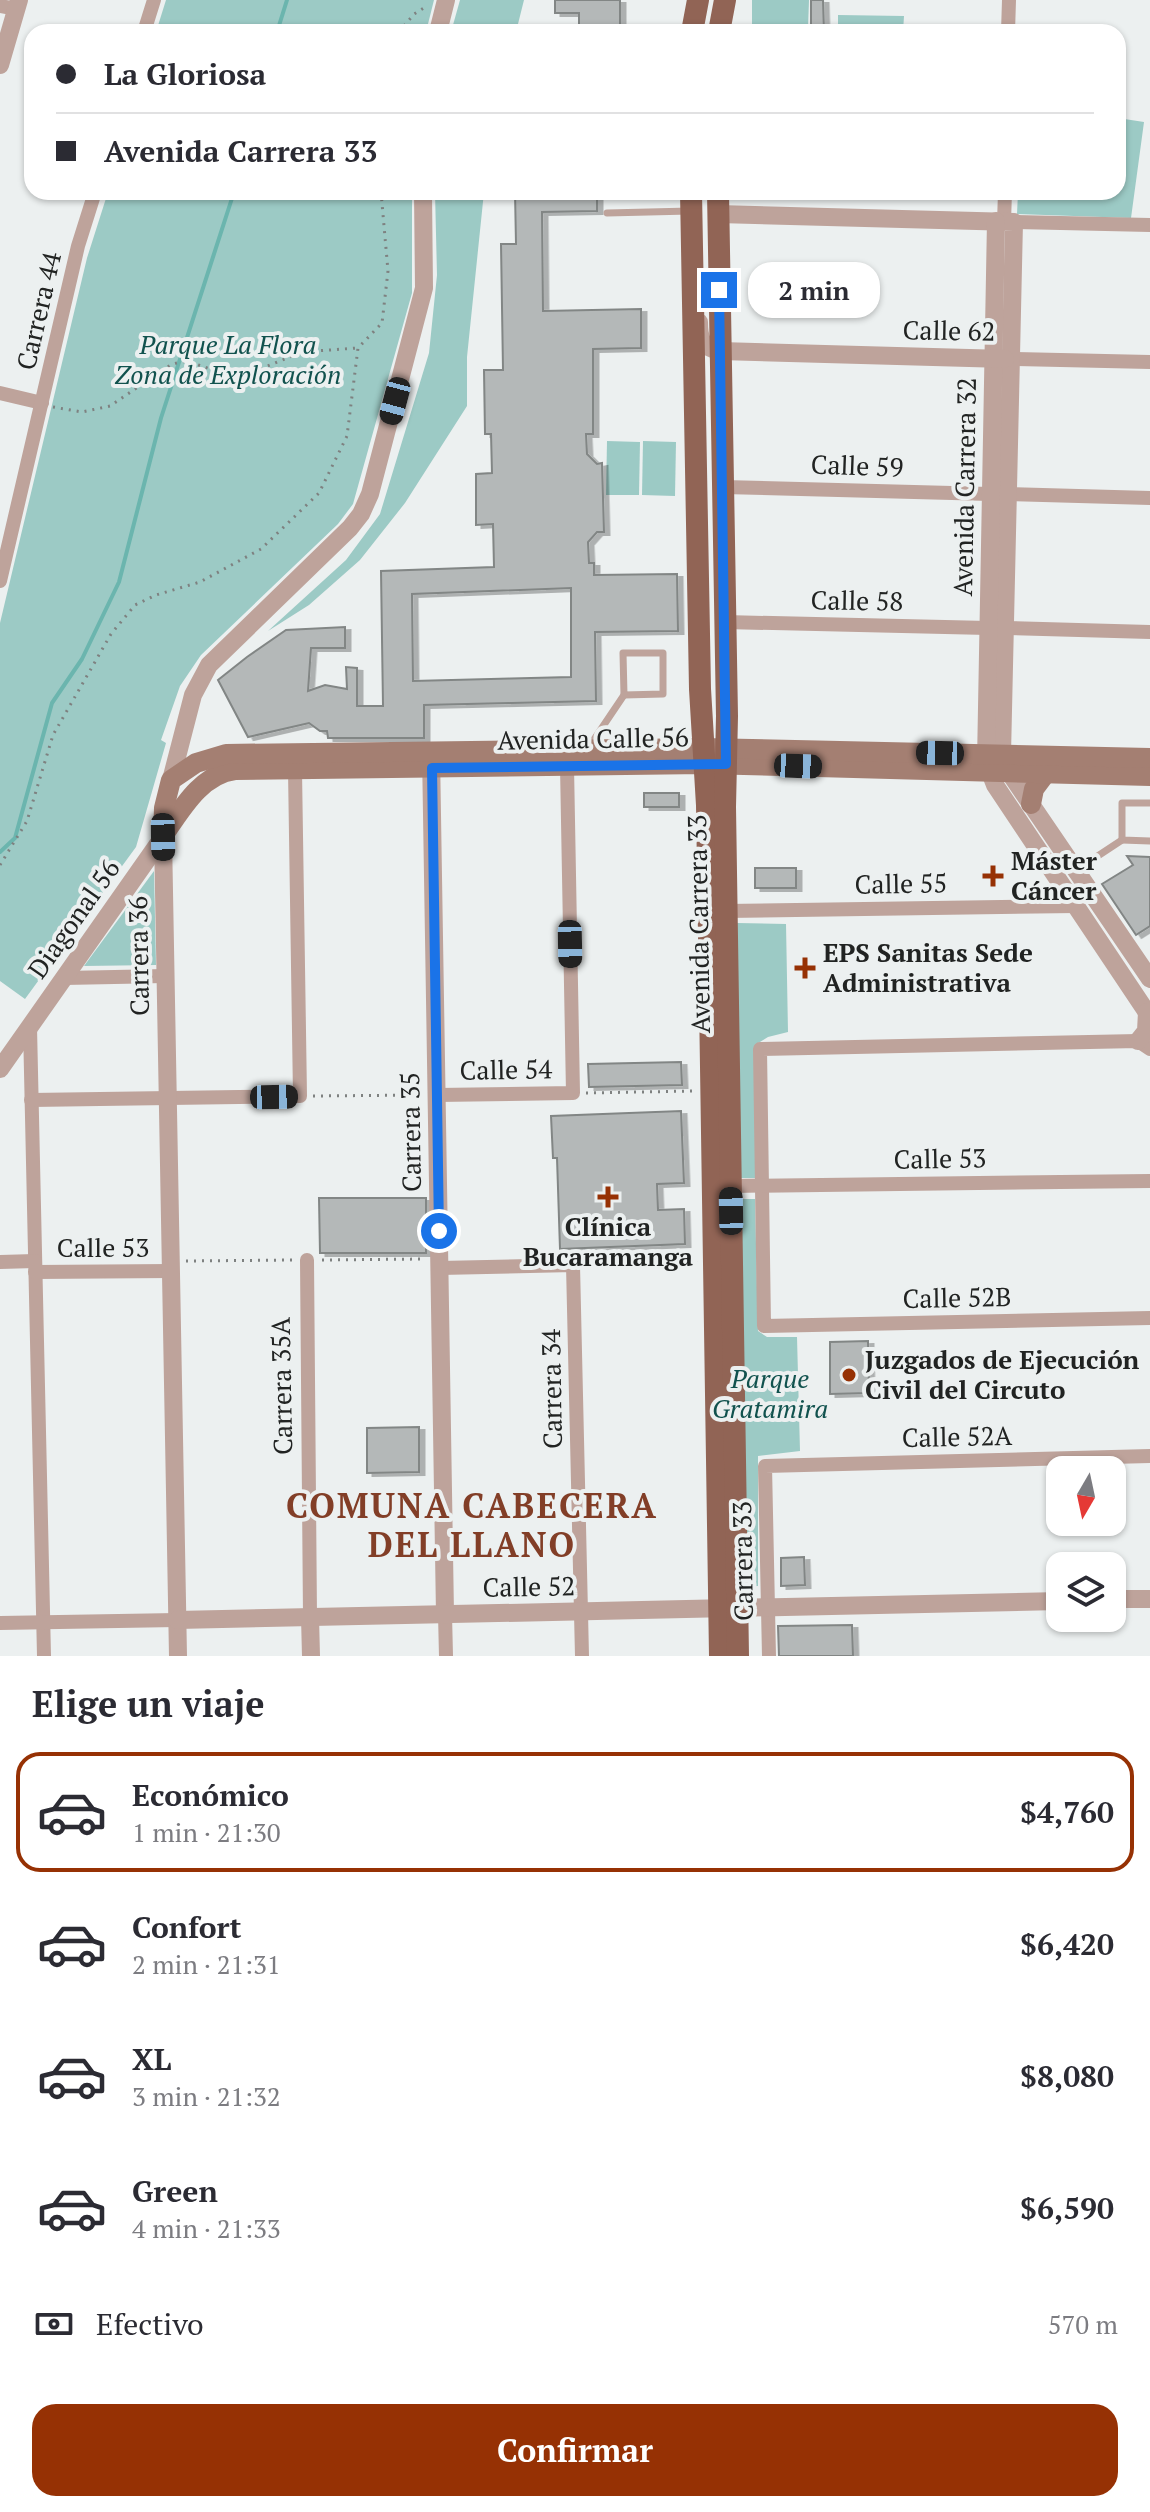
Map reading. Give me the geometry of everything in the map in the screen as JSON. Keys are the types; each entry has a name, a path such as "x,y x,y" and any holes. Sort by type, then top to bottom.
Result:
{"main road":[{"path":"694,24 698,0"},
{"path":"720,24 725,0"},
{"name":"Avenida Carrera 33","path":"692,202 699,673 715,756 726,911 731,1186 728,1608 720,1656"},
{"name":"Avenida Carrera 33","path":"718,203 711,346 723,487 725,622 715,756 728,1608 738,1656"},
{"name":"Avenida Calle 56","path":"163,837 192,797 219,774 235,770 295,770 588,750 996,763 1150,758"},
{"name":"Avenida Calle 56","path":"171,780 196,763 226,754 567,766 715,756"},
{"name":"Avenida Calle 56","path":"996,763 1046,773 1150,776"},
{"path":"1031,804 1034,789 1046,773"},
{"name":"Carrera 36","path":"163,837 164,808 171,780"}],"street":[{"path":"146,24 154,0"},
{"path":"440,24 446,0"},
{"path":"1008,24 1009,0"},
{"path":"0,65 12,5"},
{"name":"Carrera 44","path":"0,581 78,246 92,200"},
{"name":"Carrera 36","path":"171,780 193,695 209,665 350,528 370,494 420,309 425,268 423,200"},
{"path":"1005,200 1005,221"},
{"path":"718,203 1005,221 1150,225"},
{"name":"Avenida Carrera 32","path":"996,763 1005,221"},
{"name":"Avenida Carrera 33","path":"692,250 699,271 699,335 711,346"},
{"name":"Calle 62","path":"711,346 1150,362"},
{"path":"0,393 42,403"},
{"name":"Calle 59","path":"723,487 1150,498"},
{"name":"Calle 58","path":"725,622 1150,632"},
{"name":"Carrera 35","path":"431,760 446,1656"},
{"path":"996,763 1031,804 1147,969"},
{"path":"762,1186 760,1049 1144,1045 1148,1014 1076,906 996,763"},
{"path":"567,766 573,1093"},
{"path":"31,1100 300,1096 295,770"},
{"name":"Carrera 36","path":"163,837 178,1656"},
{"name":"Diagonal 56","path":"0,1069 163,837"},
{"name":"Calle 55","path":"726,911 1076,906"},
{"path":"64,978 165,976"},
{"path":"30,1027 44,1656"},
{"name":"Calle 54","path":"437,1095 573,1093"},
{"name":"Calle 53","path":"731,1186 1150,1181"},
{"name":"Calle 52B","path":"762,1186 764,1326 1150,1318"},
{"name":"Carrera 35A","path":"307,1260 311,1656"},
{"name":"Calle 53","path":"0,1262 171,1271"},
{"path":"440,1268 573,1265"},
{"name":"Carrera 34","path":"573,1265 582,1656"},
{"name":"Calle 52A","path":"765,1466 1150,1456"},
{"name":"Carrera 33","path":"765,1466 769,1656"},
{"path":"1126,1599 1150,1599"},
{"name":"Calle 52","path":"0,1623 1046,1601"}],"lane":[{"path":"607,213 692,202"},
{"path":"588,750 624,695 623,653 663,653 663,694 624,695"},
{"path":"1122,840 1122,803 1150,803"},
{"path":"1076,870 1122,840 1150,841"}],"path":[{"path":"406,24 414,14 433,3 446,0"},
{"path":"0,865 27,821 53,735 111,634 135,605 156,595 200,582 261,549 319,493 347,436 358,348 382,323 388,271 382,200"},
{"path":"42,403 82,412 110,406 172,364 187,361 222,373 258,370 302,352 358,348"},
{"name":"Calle 54","path":"573,1093 694,1091"},
{"name":"Calle 54","path":"300,1096 437,1095"},
{"path":"573,1265 698,1262"}],"green space":[{"path":"166,0 434,0 428,24 158,24"},
{"path":"460,0 524,0 518,24 453,24"},
{"path":"752,0 809,0 808,24 752,24"},
{"path":"838,15 904,16 904,24 838,24"},
{"path":"1126,119 1144,122 1131,218 1017,214 1018,200 1126,200"},
{"name":"Parque La Flora Zona de Exploración","path":"105,200 412,200 412,293 353,504 338,524 201,655 180,686 161,740 166,743 136,847 25,999 0,981 0,623 87,258"},
{"path":"435,200 483,200 467,357 467,406 405,503 360,560 309,605 268,631 346,560 380,514 429,353 437,275"},
{"path":"607,441 640,442 639,495 606,495"},
{"path":"643,441 676,442 675,496 642,495"},
{"path":"154,871 156,965 84,966"},
{"path":"737,923 786,924 788,1032 768,1037 755,1045 755,1178 740,1178"},
{"name":"Parque Gratamira","path":"738,1199 755,1199 758,1331 767,1337 797,1337 800,1451 758,1456 758,1586 746,1587"}],"building":[{"path":"555,0 620,0 620,24 579,24 579,13 555,13"},
{"path":"811,0 823,0 824,24 811,24"},
{"path":"515,200 597,200 597,211 542,212 543,311 641,309 641,348 593,349 593,434 586,434 587,454 597,464 602,463 604,532 597,532 588,542 589,563 594,563 594,575 677,574 678,631 595,632 596,701 424,705 424,738 328,738 327,731 320,731 309,723 248,737 218,680 286,630 345,627 345,648 311,648 308,691 325,685 347,689 346,667 357,668 357,706 383,706 381,571 494,567 493,524 476,525 476,474 492,473 491,434 485,434 484,370 503,370 501,244 516,244","holes":["571,588 571,677 413,681 412,594"]},
{"path":"644,793 679,793 679,807 644,807"},
{"path":"1127,856 1150,857 1150,926 1136,935 1102,884 1133,865"},
{"path":"755,868 796,868 796,888 755,888"},
{"path":"681,1062 682,1085 589,1087 588,1064"},
{"name":"Clínica Bucaramanga","path":"681,1111 684,1183 657,1184 658,1210 684,1209 685,1244 560,1249 557,1158 553,1158 551,1116"},
{"path":"319,1198 426,1198 426,1253 320,1253"},
{"name":"Juzgados de Ejecución Civil del Circuto","path":"868,1341 869,1393 830,1394 830,1342"},
{"path":"419,1427 419,1472 367,1473 367,1428"},
{"path":"804,1557 805,1585 781,1586 781,1558"},
{"path":"852,1625 853,1656 779,1656 778,1626"}],"waterway":[{"path":"280,24 287,0"},
{"path":"0,852 15,838 52,703 82,659 119,582 161,418 231,200"}],"place":[{"name":"Máster Cáncer","path":"993,876"},
{"name":"EPS Sanitas Sede Administrativa","path":"805,968"},
{"name":"Clínica Bucaramanga","path":"608,1197"},
{"name":"Juzgados de Ejecución Civil del Circuto","path":"849,1375"}],"district":[{"name":"COMUNA CABECERA DEL LLANO","path":"472,1526"}],"route":[{"path":"439,1231 432,768 726,764 719,290"}]}
